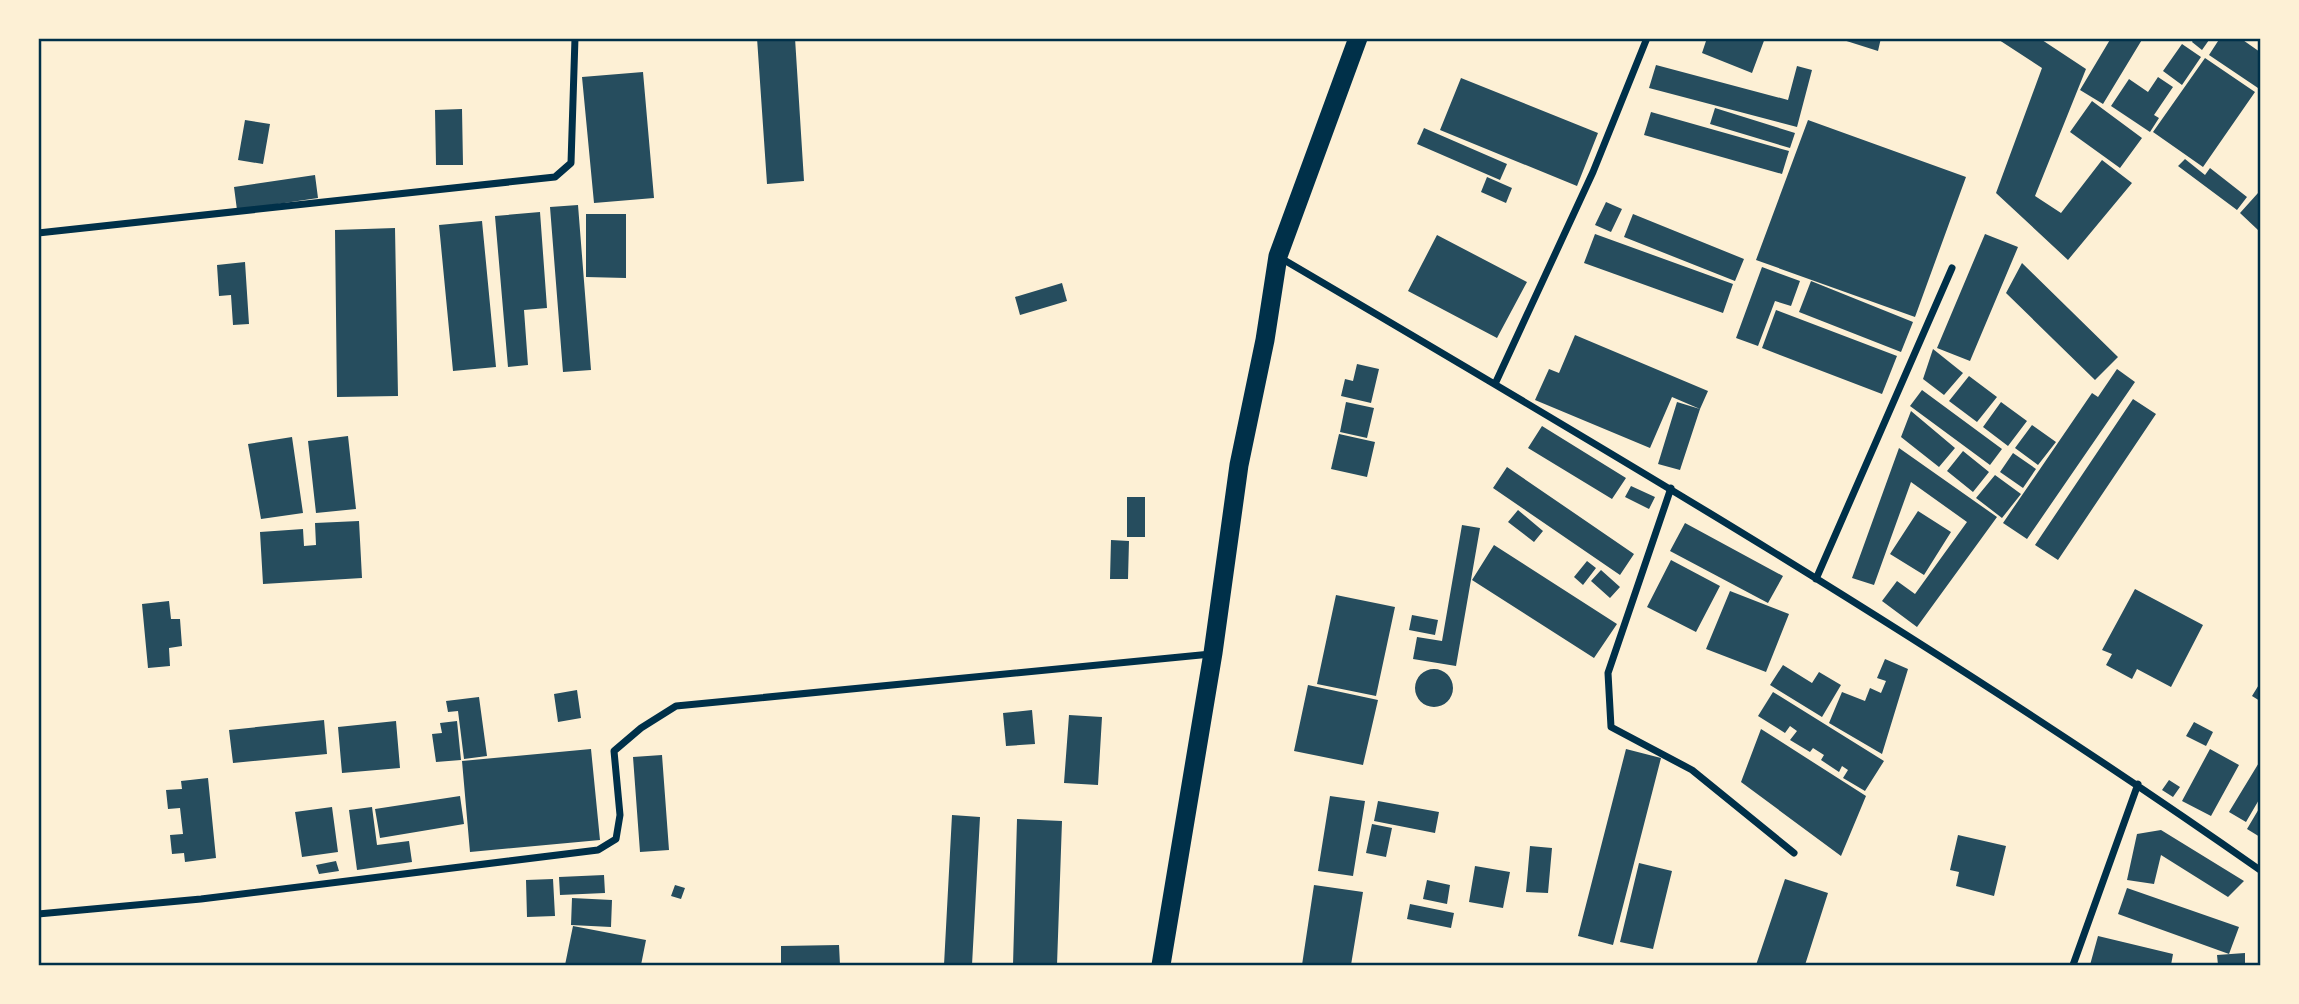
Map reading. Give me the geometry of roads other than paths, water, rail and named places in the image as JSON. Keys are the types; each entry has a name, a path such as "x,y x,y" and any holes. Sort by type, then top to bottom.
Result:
{"highway":[{"path":"1161,965 1213,653 1239,465 1265,340 1278,256 1357,38"}],"street":[{"path":"38,233 555,177 570,163 575,38"},
{"path":"1495,384 1593,172 1647,38"},
{"path":"1278,256 1671,488 2138,784 2260,870"},
{"path":"1816,579 1952,268"},
{"path":"1671,488 1608,673 1611,727 1692,770 1794,853"},
{"path":"38,914 201,899 598,850 616,839 621,815 614,751 640,728 676,705 1213,653"},
{"path":"2073,965 2138,784"}]}
